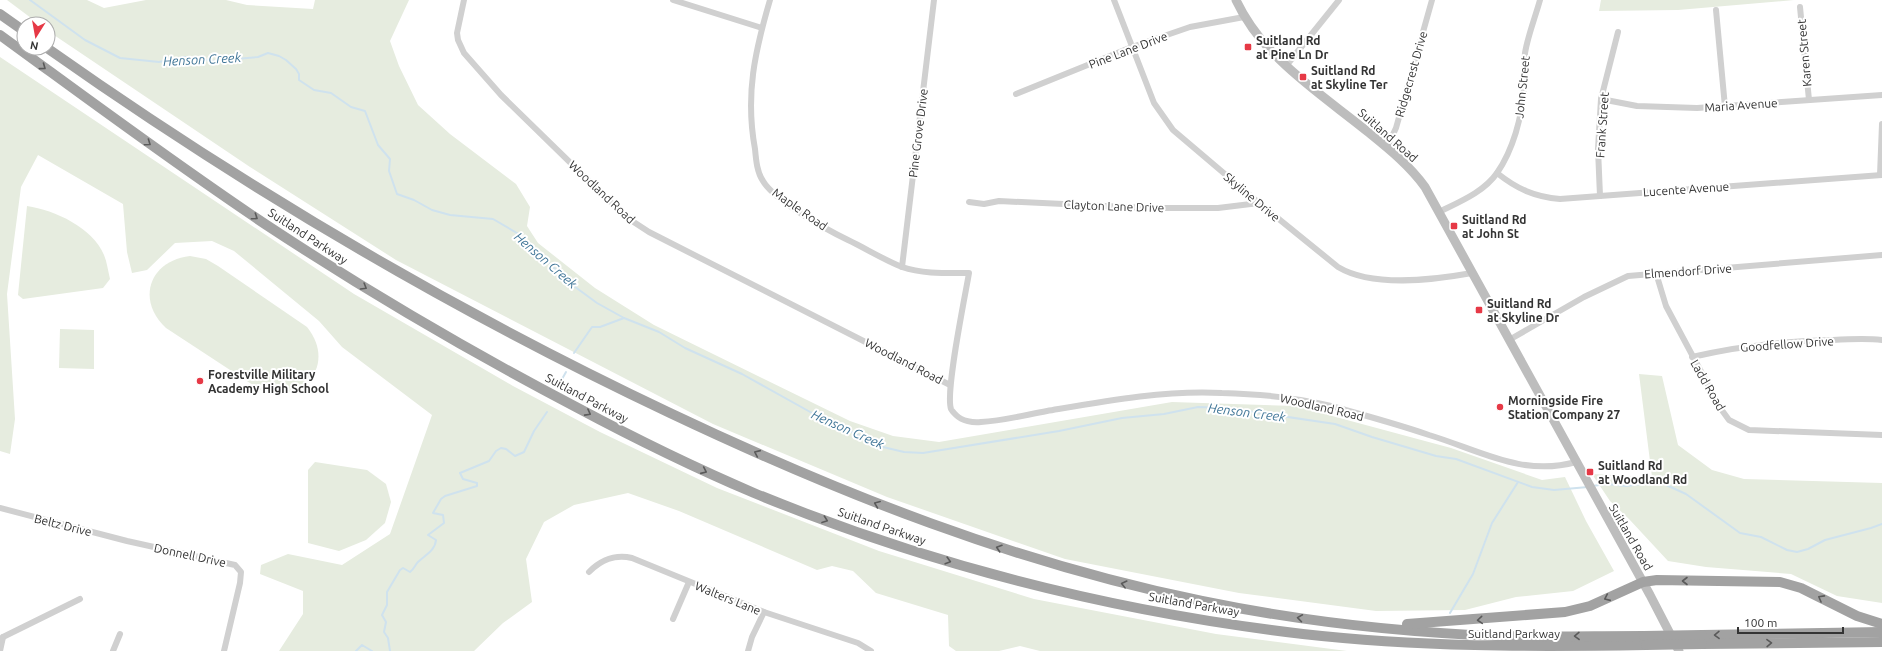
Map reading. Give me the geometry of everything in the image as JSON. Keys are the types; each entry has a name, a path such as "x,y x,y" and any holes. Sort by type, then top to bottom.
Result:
{"highway":[{"path":"0,14 16,25"},
{"name":"Suitland Parkway","path":"0,35 205,183 296,244 400,308 511,372 676,458 753,492 898,546 990,573 1071,593 1172,614 1324,636 1403,643 1505,647 1645,640 1882,632"},
{"name":"Suitland Parkway","path":"56,54 112,94 240,178 400,273 587,373 703,429 785,466 942,529 1004,550 1076,571 1208,602 1338,623 1495,636 1645,640"},
{"path":"1338,623 1424,624 1556,614 1590,606 1643,582 1657,580 1780,582 1802,588 1857,616 1882,624"},
{"name":"Suitland Parkway","path":"1702,639 1882,642"},
{"path":"1403,643 1443,651"}],"main road":[{"name":"Suitland Road","path":"1236,0 1244,17 1261,41 1286,66 1398,156 1418,178 1439,212 1643,582 1679,651"}],"street":[{"name":"Woodland Road","path":"464,0 457,33 458,40 464,53 501,95 626,217 649,232 950,385 951,408 956,416 972,422 988,422 1168,393 1279,396 1330,406 1430,435 1498,460 1523,466 1558,467 1576,462"},
{"path":"673,0 762,28"},
{"name":"Maple Road","path":"770,0 753,68 750,104 755,151 764,183 809,219 902,267 929,271 969,273 950,385"},
{"name":"Pine Grove Drive","path":"902,267 934,0"},
{"name":"Skyline Drive","path":"1114,0 1154,103 1173,130 1259,203 1349,273 1360,277 1379,279 1445,278 1472,273"},
{"path":"1286,66 1339,0"},
{"name":"Ridgecrest Drive","path":"1387,147 1396,128 1432,0"},
{"name":"John Street","path":"1439,212 1468,198 1497,173 1510,148 1521,114 1524,89 1525,54 1528,35 1540,0"},
{"name":"Karen Street","path":"1800,6 1809,100"},
{"path":"1716,10 1725,106"},
{"name":"Pine Lane Drive","path":"1016,94 1132,47 1190,27 1244,17"},
{"name":"Frank Street","path":"1600,196 1598,141 1601,99 1618,32"},
{"name":"Maria Avenue","path":"1601,99 1637,106 1662,108 1725,106 1882,95"},
{"path":"1881,175 1882,124"},
{"name":"Lucente Avenue","path":"1497,173 1519,189 1544,198 1560,199 1881,175"},
{"name":"Clayton Lane Drive","path":"969,202 984,204 999,201 1148,208 1218,208 1259,203"},
{"name":"Elmendorf Drive","path":"1509,340 1584,297 1628,276 1882,255"},
{"name":"Ladd Road","path":"1656,274 1666,306 1692,357 1721,410 1729,420 1737,426 1749,430 1774,432 1882,436"},
{"name":"Goodfellow Drive","path":"1692,357 1733,348 1767,344 1816,340 1882,340"},
{"name":"Beltz Drive","path":"0,508 127,541"},
{"name":"Donnell Drive","path":"127,541 228,563 239,569 240,583 224,651"},
{"name":"Walters Lane","path":"589,572 607,559 623,556 645,562 689,582 764,612 842,637 858,643 871,651"},
{"path":"673,619 689,582"},
{"path":"0,651 2,637 80,599"},
{"path":"748,651 752,637 764,612"},
{"path":"113,651 120,634"}],"shaded area":[{"path":"7,0 87,0 104,8 146,0 226,0 247,5 313,9 315,0 409,0 390,41 399,66 418,105 450,134 516,184 530,207 527,226 538,243 595,288 654,325 850,421 893,436 939,442 1172,402 1295,406 1451,448 1542,480 1565,477 1586,521 1614,571 1573,591 1516,597 1465,610 1376,611 1239,593 1065,559 887,497 713,424 396,260 250,167 56,36 56,16 28,16"},
{"path":"1601,0 1794,0 1678,10 1599,11"},
{"path":"0,57 354,294 513,386 600,432 717,488 879,551 1034,599 1216,634 1347,651 1040,651 1020,646 999,651 956,651 949,646 948,615 876,593 853,571 832,566 817,570 679,511 628,493 574,505 544,522 526,559 532,602 503,623 474,651 279,651 303,614 303,591 260,574 261,565 288,554 342,565 390,534 432,415 342,347 319,321 234,251 212,241 175,243 147,270 132,273 127,252 123,204 38,155 21,187 7,294 15,419 10,454 0,451"},
{"path":"27,206 61,216 82,229 99,245 107,264 110,279 103,288 23,299 18,295"},
{"path":"190,256 206,259 218,266 307,327 315,341 318,354 317,366 312,377 303,386 292,391 278,393 262,391 166,328 157,317 151,306 151,283 156,274 165,265 176,259"},
{"path":"60,329 94,330 94,369 59,368"},
{"path":"1639,374 1662,376 1678,445 1712,470 1744,479 1882,483 1882,603 1837,596 1791,574 1706,567 1668,561 1610,501 1592,474 1652,477"},
{"path":"315,462 367,470 386,484 391,502 385,523 366,540 339,551 308,543 308,470"}],"waterway":[{"name":"Henson Creek","path":"30,0 85,40 120,58 159,62 184,57 213,61 258,57 268,53 279,56 296,69 299,74 299,80 314,90 331,93 351,107 365,111 378,145 390,159 389,171 397,194 414,200 432,210 450,215 493,219 522,236 567,281 597,303 624,318 659,332 685,348 742,374 812,413 883,447 904,452 923,453 1059,431 1122,418 1164,414 1198,407 1227,408 1335,424 1372,437 1436,456 1456,459 1532,487 1554,490 1588,487"},
{"path":"574,353 592,327 600,327 624,318"},
{"path":"557,388 566,372"},
{"path":"390,651 388,638 384,632 386,622 382,615 387,605 387,592 400,570 403,568 410,572 413,570 418,562 434,547 436,540 428,535 444,523 443,515 433,513 441,499 445,496 477,486 477,483 463,479 460,473 489,461 496,451 501,448 506,449 515,456 524,452 534,431 547,412"},
{"path":"1450,613 1473,574 1492,523 1518,482"},
{"name":"Henson Creek","path":"1592,486 1607,484 1626,486 1649,483 1664,484 1686,494 1740,533 1761,537 1787,550 1797,552 1808,549 1825,540 1882,524"},
{"path":"356,651 362,645 372,651"}],"place":[{"name":"Suitland Rd at Pine Ln Dr","path":"1248,47"},
{"name":"Suitland Rd at Skyline Ter","path":"1303,77"},
{"name":"Suitland Rd at John St","path":"1454,226"},
{"name":"Suitland Rd at Skyline Dr","path":"1479,310"},
{"name":"Forestville Military Academy High School","path":"200,381"},
{"name":"Morningside Fire Station Company 27","path":"1500,407"},
{"name":"Suitland Rd at Woodland Rd","path":"1590,472"}]}
